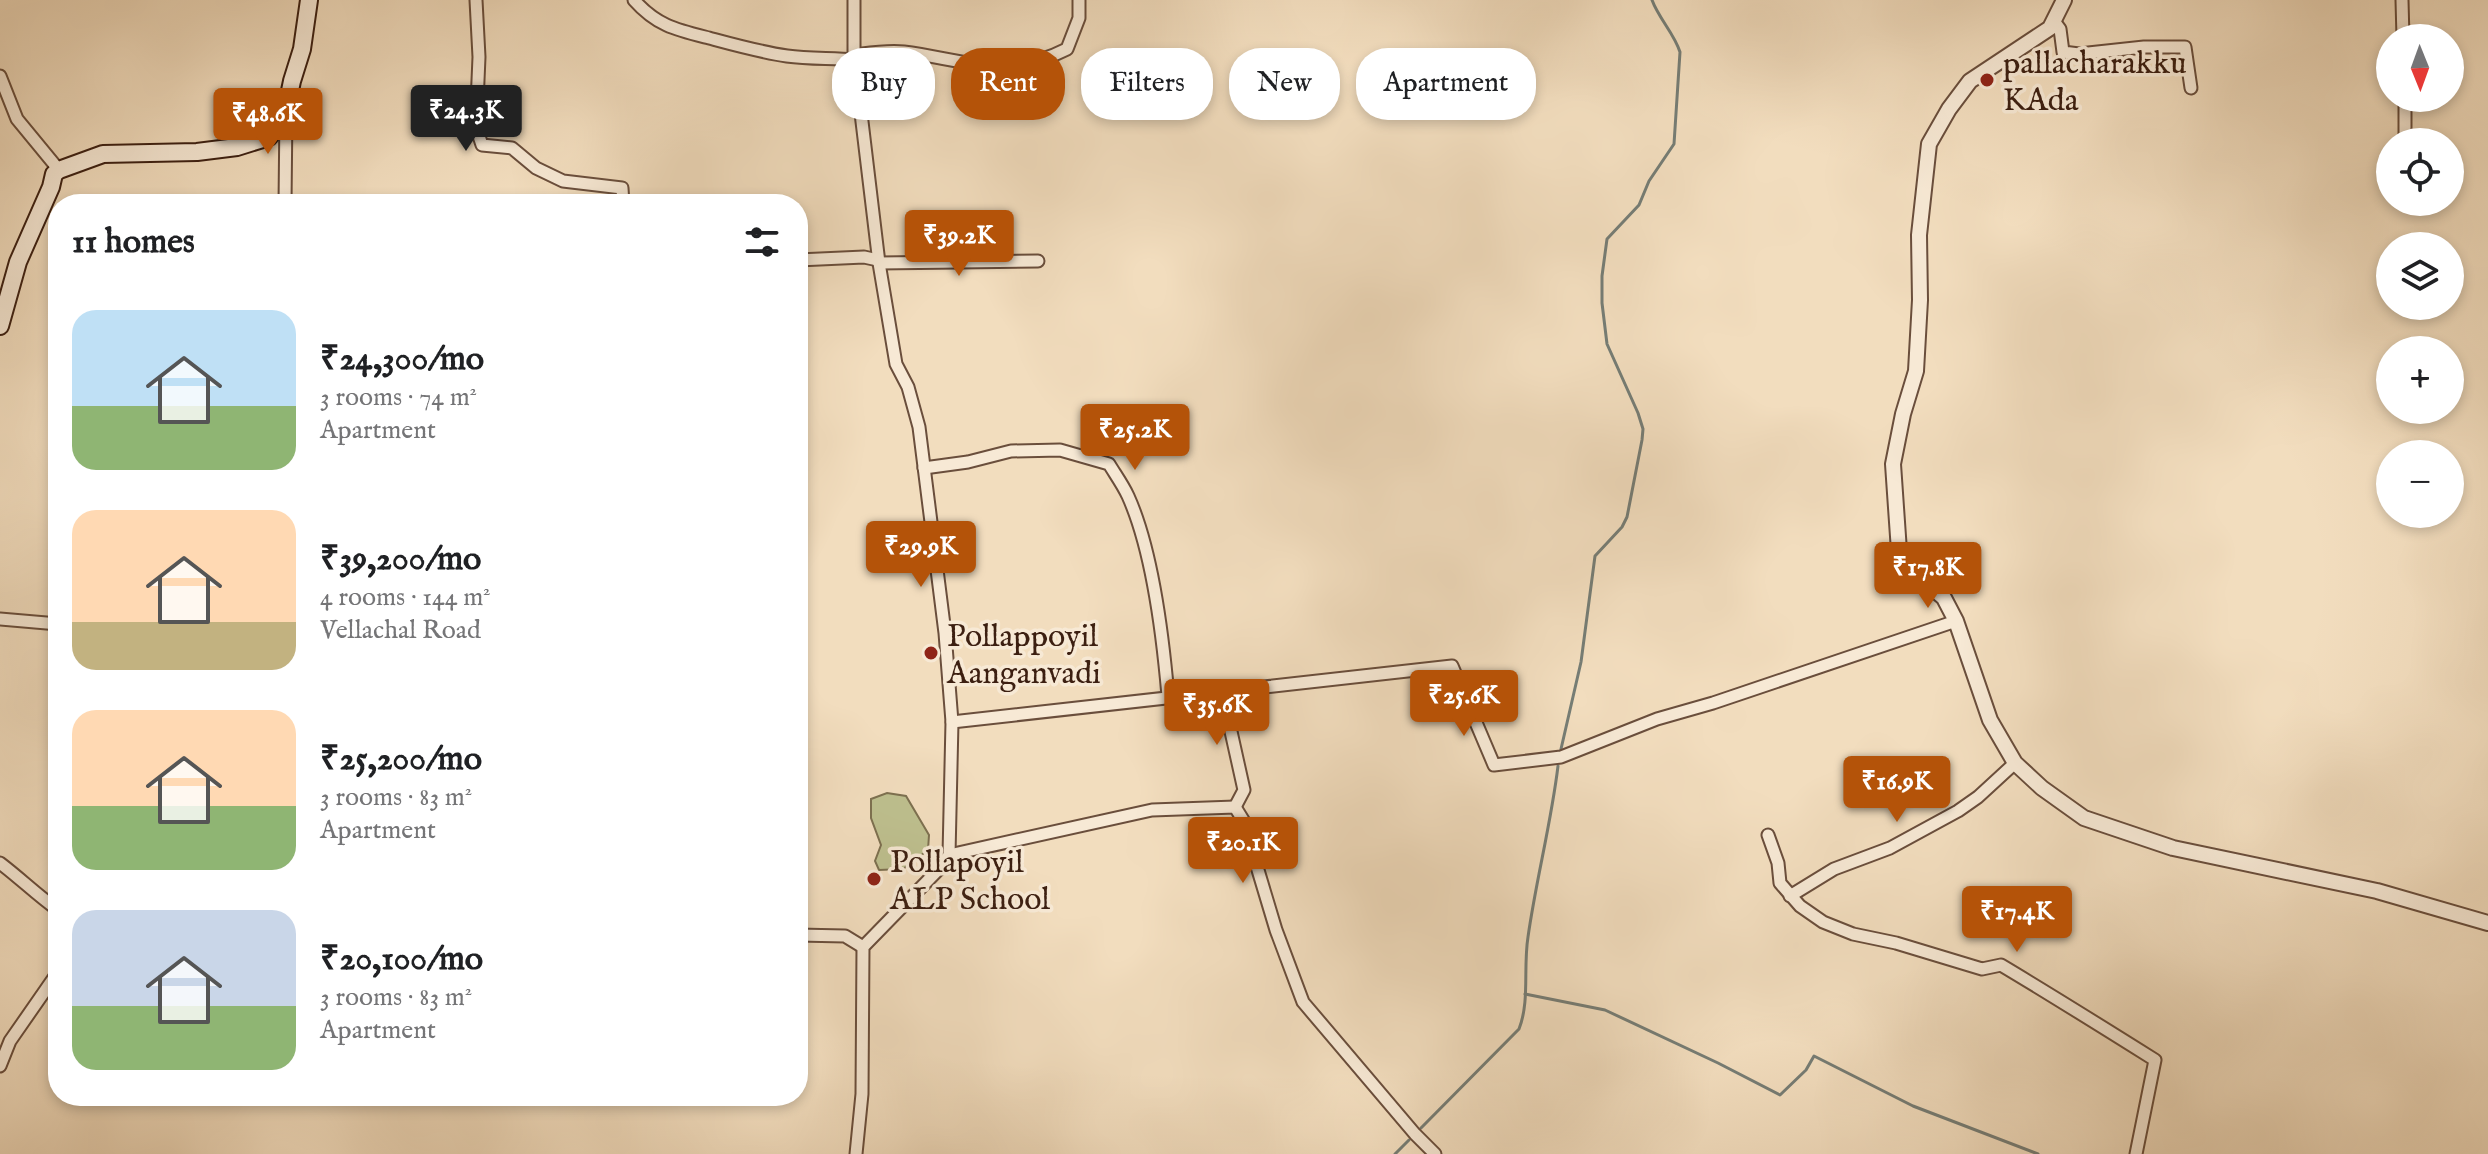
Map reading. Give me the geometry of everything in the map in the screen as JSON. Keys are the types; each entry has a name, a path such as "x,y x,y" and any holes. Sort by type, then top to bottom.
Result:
{"main road":[{"path":"0,326 18,262 54,174 103,154 197,152 237,147 269,137 286,110 302,49 309,0"}],"street":[{"path":"476,0 479,57 476,127 482,145 512,148 536,168 563,181 622,188 622,194"},
{"path":"634,0 644,12 663,25 686,34 791,57 832,58"},
{"path":"854,0 854,48"},
{"path":"935,57 987,67 1045,60 1067,49 1079,18 1079,0"},
{"path":"2064,0 2050,28 1970,81 1929,144 1919,235 1920,300 1916,371 1893,464 1899,551 1918,576 1944,598 1956,621 1990,720 2015,763 2042,788 2084,818 2173,848 2377,891 2488,923"},
{"path":"2402,0 2403,24"},
{"path":"2054,21 2060,29 2063,52 2079,54 2144,47 2185,47 2191,88"},
{"path":"0,76 17,119 59,170"},
{"path":"285,194 286,110"},
{"path":"856,1154 862,1094 863,947 949,855 952,722 945,633 919,427 908,387 896,364 879,262 862,120"},
{"path":"808,260 864,257 879,262 1038,261"},
{"path":"924,468 968,462 1011,451 1060,450 1109,464 1128,496 1143,541 1168,696"},
{"path":"0,619 48,623"},
{"path":"952,722 1452,666 1494,765 1561,757 1657,719 1956,621"},
{"path":"1222,691 1244,790 1235,807"},
{"path":"1790,896 1834,869 1890,848 1958,811 2015,763"},
{"path":"949,855 1152,810 1235,807"},
{"path":"1235,807 1243,820 1271,915 1303,1002 1435,1154"},
{"path":"1768,835 1778,863 1780,883 1800,906 1823,922 1853,934 1896,943 1982,969 2001,965 2155,1060 2136,1154"},
{"path":"0,863 48,903"},
{"path":"808,935 845,936 863,947"},
{"path":"0,1066 10,1041 48,986"}],"green space":[{"path":"887,793 906,796 929,835 928,850 903,869 879,870 875,861 881,845 871,818 871,799"}],"waterway":[{"path":"1561,749 1581,662 1595,556 1622,527 1627,517 1642,440 1643,429 1638,413 1607,344 1602,276 1607,239 1639,205 1649,181 1674,144 1680,52 1652,0"},
{"path":"1421,1128 1519,1029 1524,1007 1528,937 1558,766"},
{"path":"1525,994 1605,1010 1780,1095 1806,1070 1814,1056 1913,1106 2038,1154"},
{"path":"1395,1154 1409,1140"}],"place":[{"name":"pallacharakku KAda","path":"1987,80"},
{"name":"Pollappoyil Aanganvadi","path":"931,653"},
{"name":"Pollapoyil ALP School","path":"874,879"}]}
